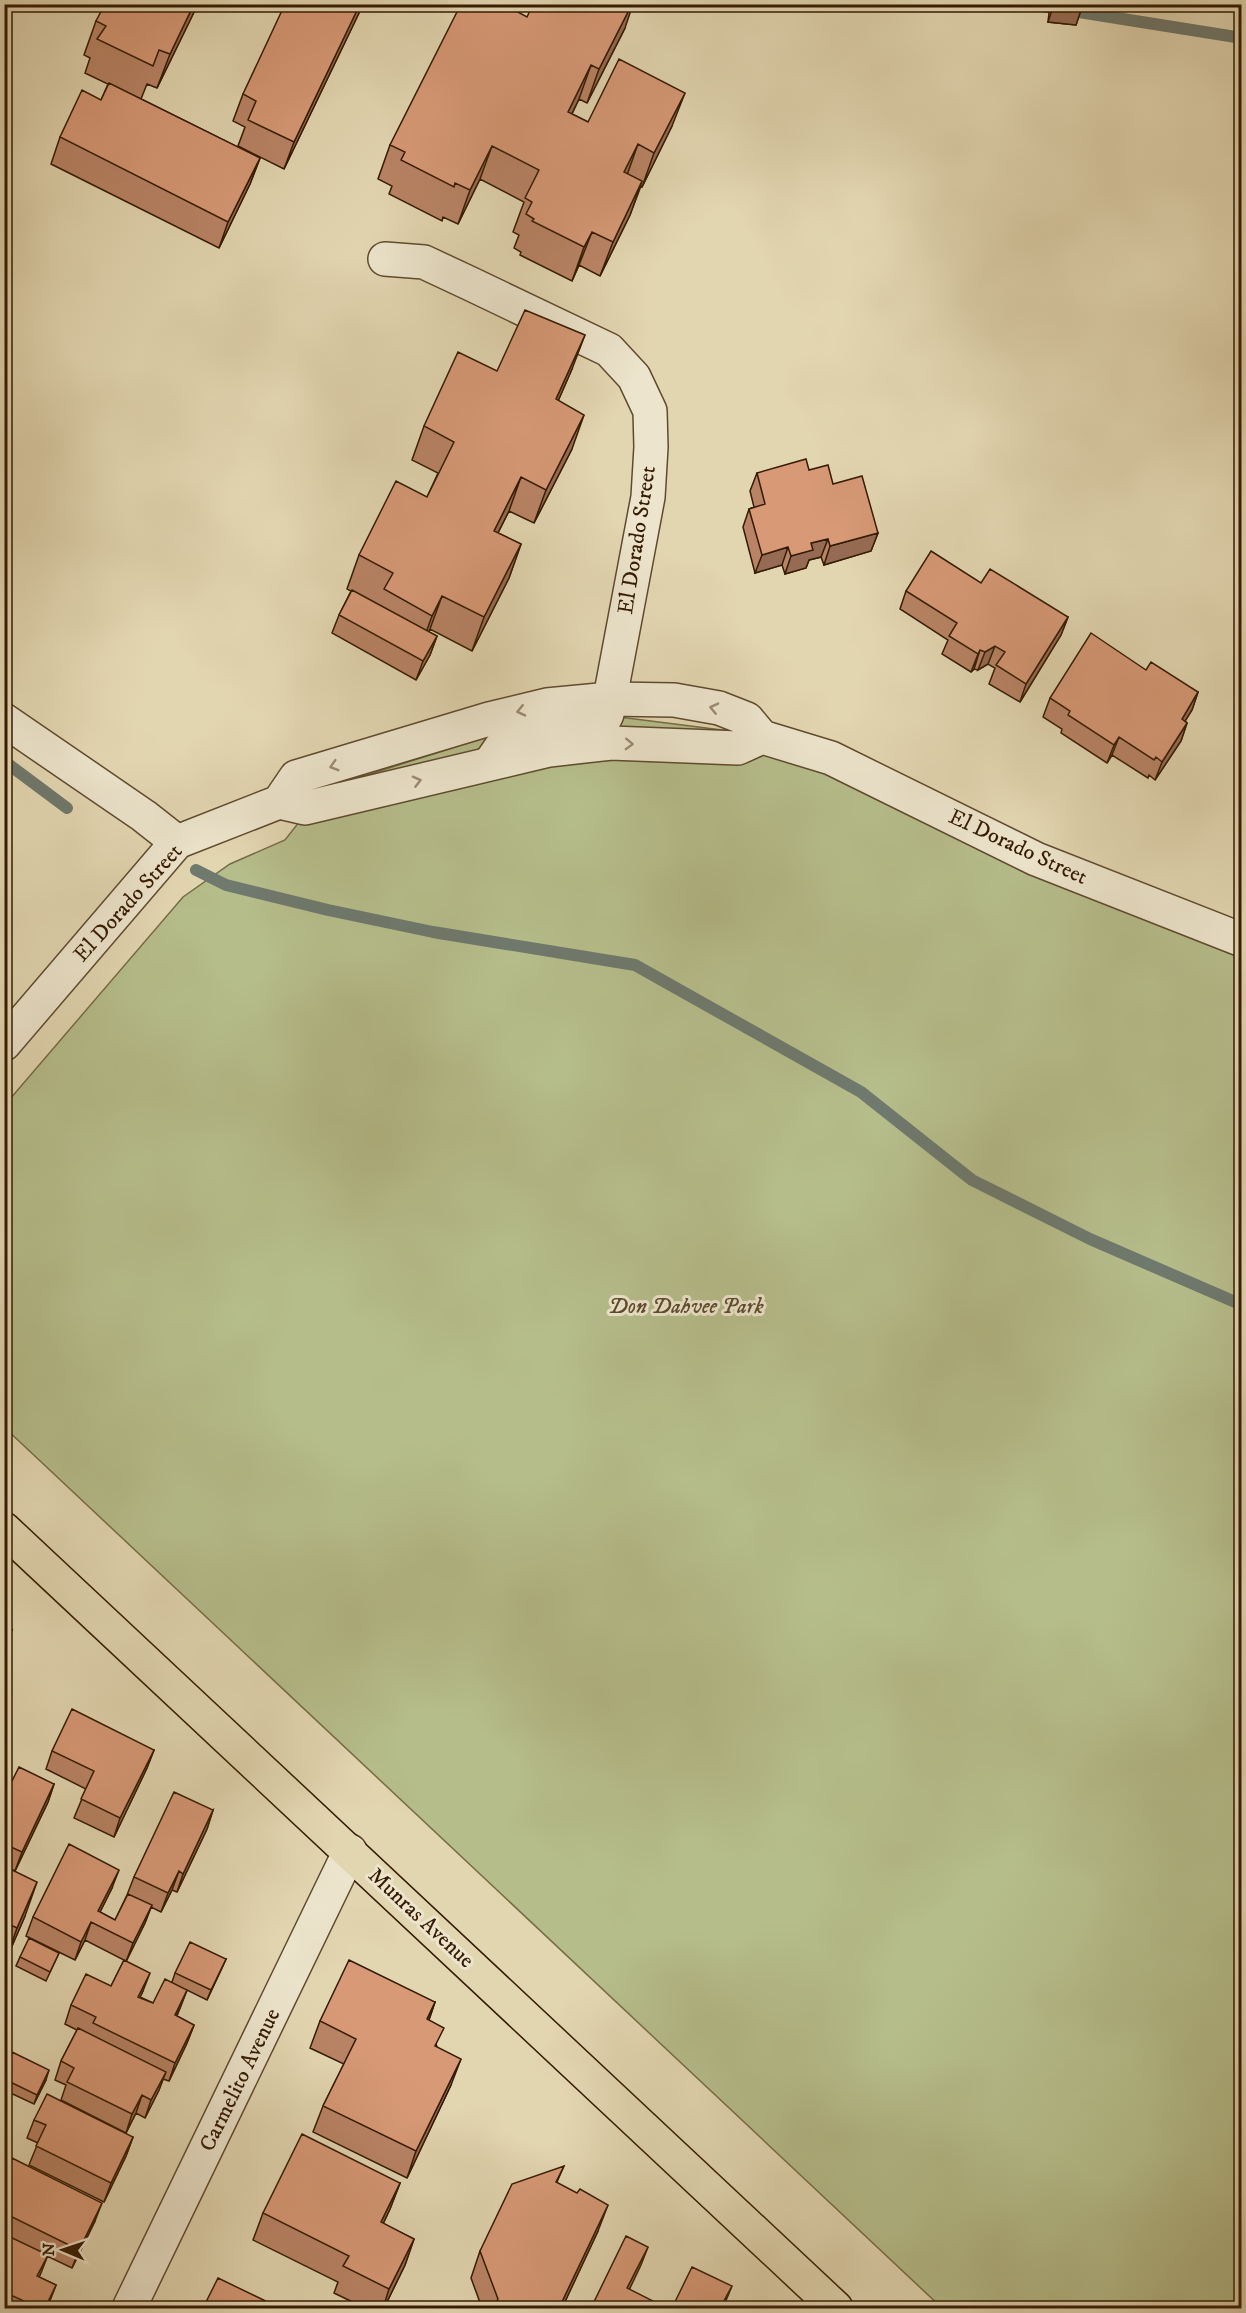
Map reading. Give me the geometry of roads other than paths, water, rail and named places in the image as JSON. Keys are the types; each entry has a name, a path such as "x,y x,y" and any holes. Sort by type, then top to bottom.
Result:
{"main road":[{"name":"Munras Avenue","path":"4,1529 836,2308"}],"street":[{"name":"El Dorado Street","path":"385,259 424,262 481,289 609,350 634,377 650,411 648,498 610,699"},
{"name":"El Dorado Street","path":"4,1044 177,842 279,802 296,777 489,719 548,705 610,699 674,700 719,708 747,718 762,737 831,758 1036,859 1242,940"},
{"path":"490,763 503,744 515,737 599,724 608,714 610,699"},
{"path":"4,720 144,816 177,842"},
{"path":"279,802 304,808 549,750 611,743 738,748 762,737"},
{"name":"Carmelito Avenue","path":"129,2308 350,1851"}],"waterway":[{"path":"1029,4 1242,38"},
{"path":"4,761 67,808"},
{"path":"196,870 226,885 328,910 433,932 635,965 861,1092 972,1180 1090,1239 1242,1305"}],"park label":[{"name":"Don Dahvee Park","path":"686,1306"}]}
